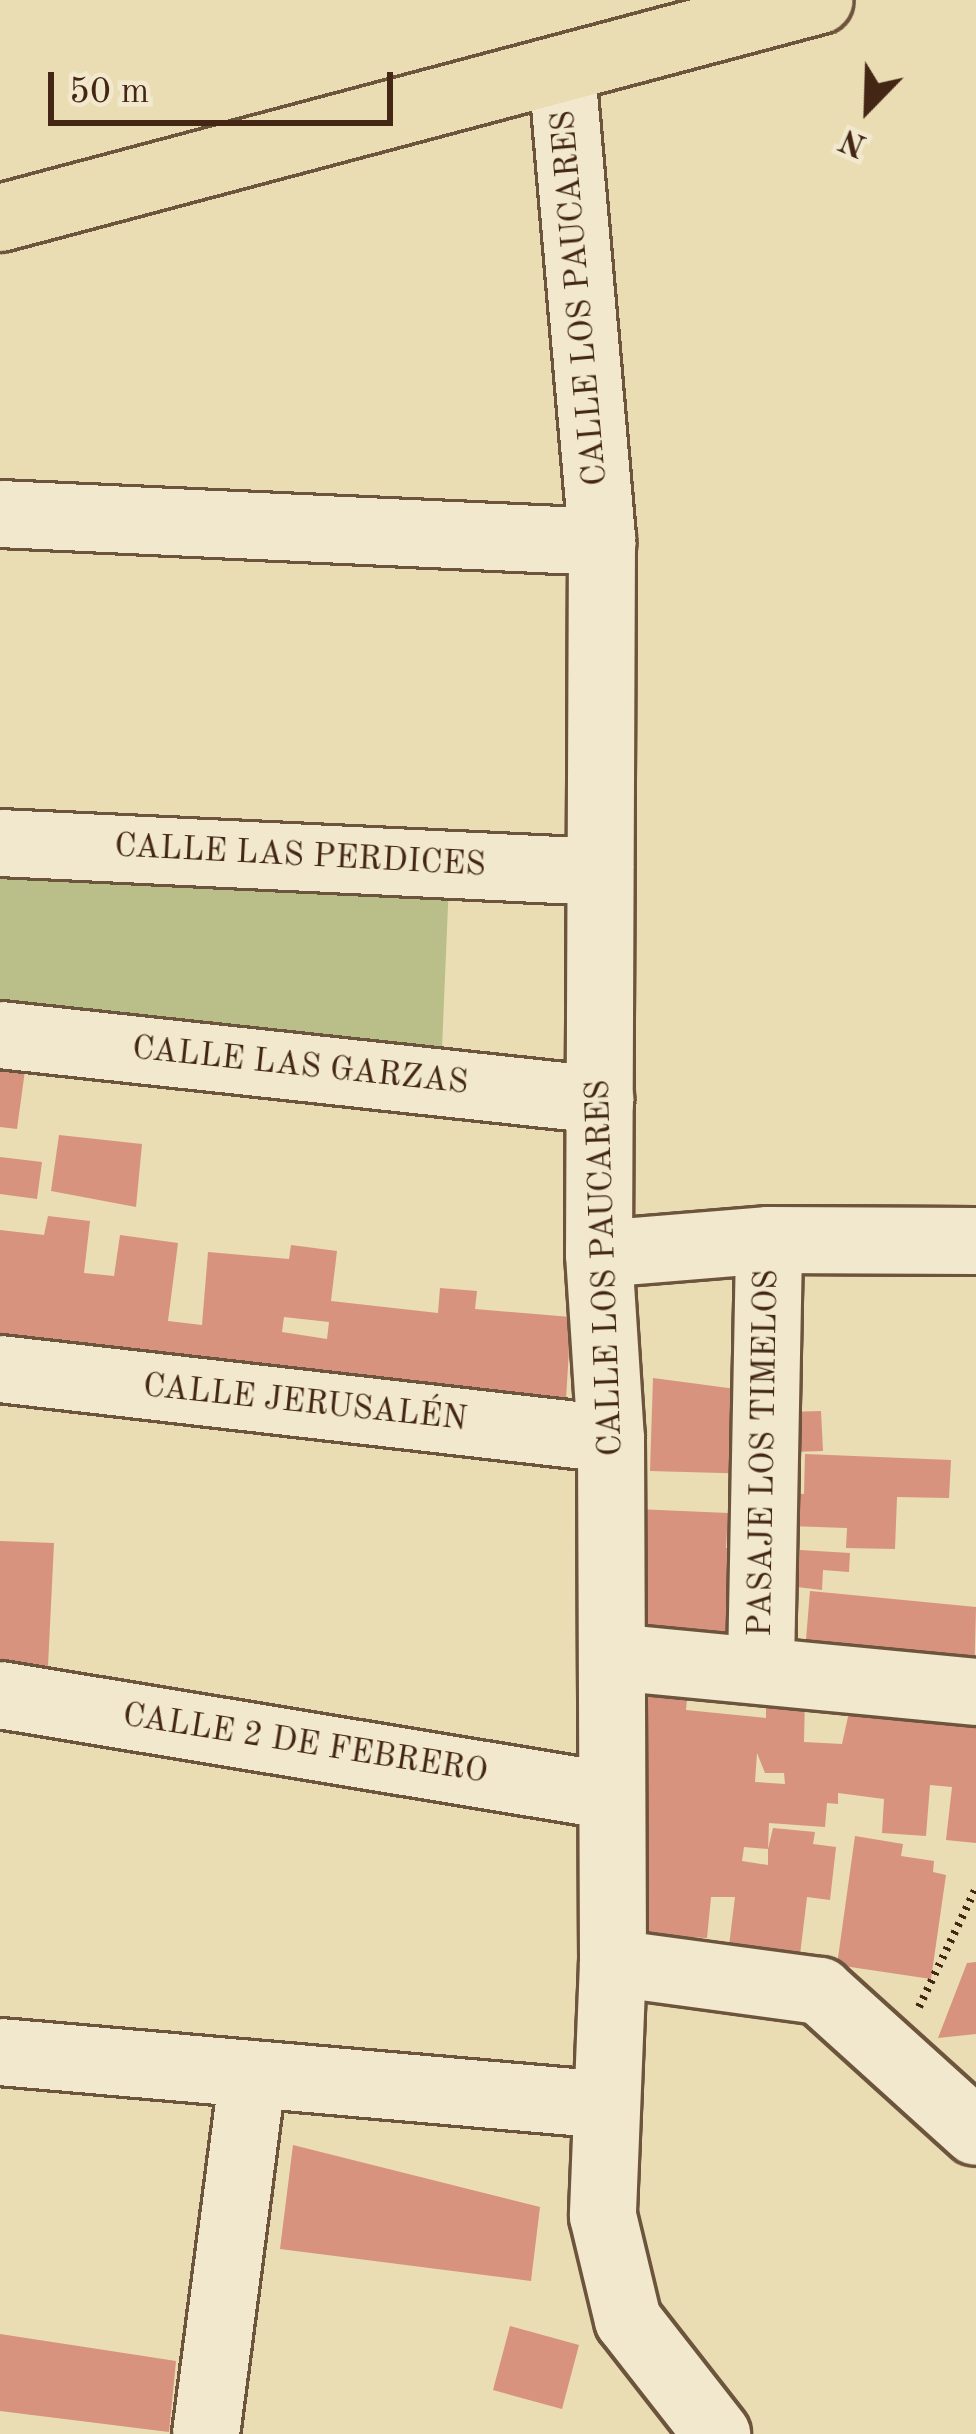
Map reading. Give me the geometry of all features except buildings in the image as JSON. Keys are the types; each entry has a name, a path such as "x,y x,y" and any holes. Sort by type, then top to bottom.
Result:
{"main road":[{"path":"0,218 820,0"}],"street":[{"name":"CALLE LOS PAUCARES","path":"562,71 602,542 599,1254 611,1438 613,1657 613,1963 603,2216 628,2320 717,2434"},
{"path":"0,514 602,542"},
{"name":"CALLE LAS PERDICES","path":"0,843 600,872"},
{"name":"CALLE LAS GARZAS","path":"0,1035 600,1100"},
{"path":"599,1254 769,1240 976,1241"},
{"name":"PASAJE LOS TIMELOS","path":"761,1666 769,1240"},
{"name":"CALLE JERUSALÉN","path":"0,1370 611,1438"},
{"path":"613,1657 761,1666 976,1692"},
{"name":"CALLE 2 DE FEBRERO","path":"0,1695 611,1796"},
{"path":"613,1963 820,1991 944,2088"},
{"path":"0,2052 607,2105"},
{"path":"206,2434 253,2074"}],"path":[{"path":"944,2088 976,1888"}],"green space":[{"path":"0,853 449,882 441,1072 0,1025"}]}
